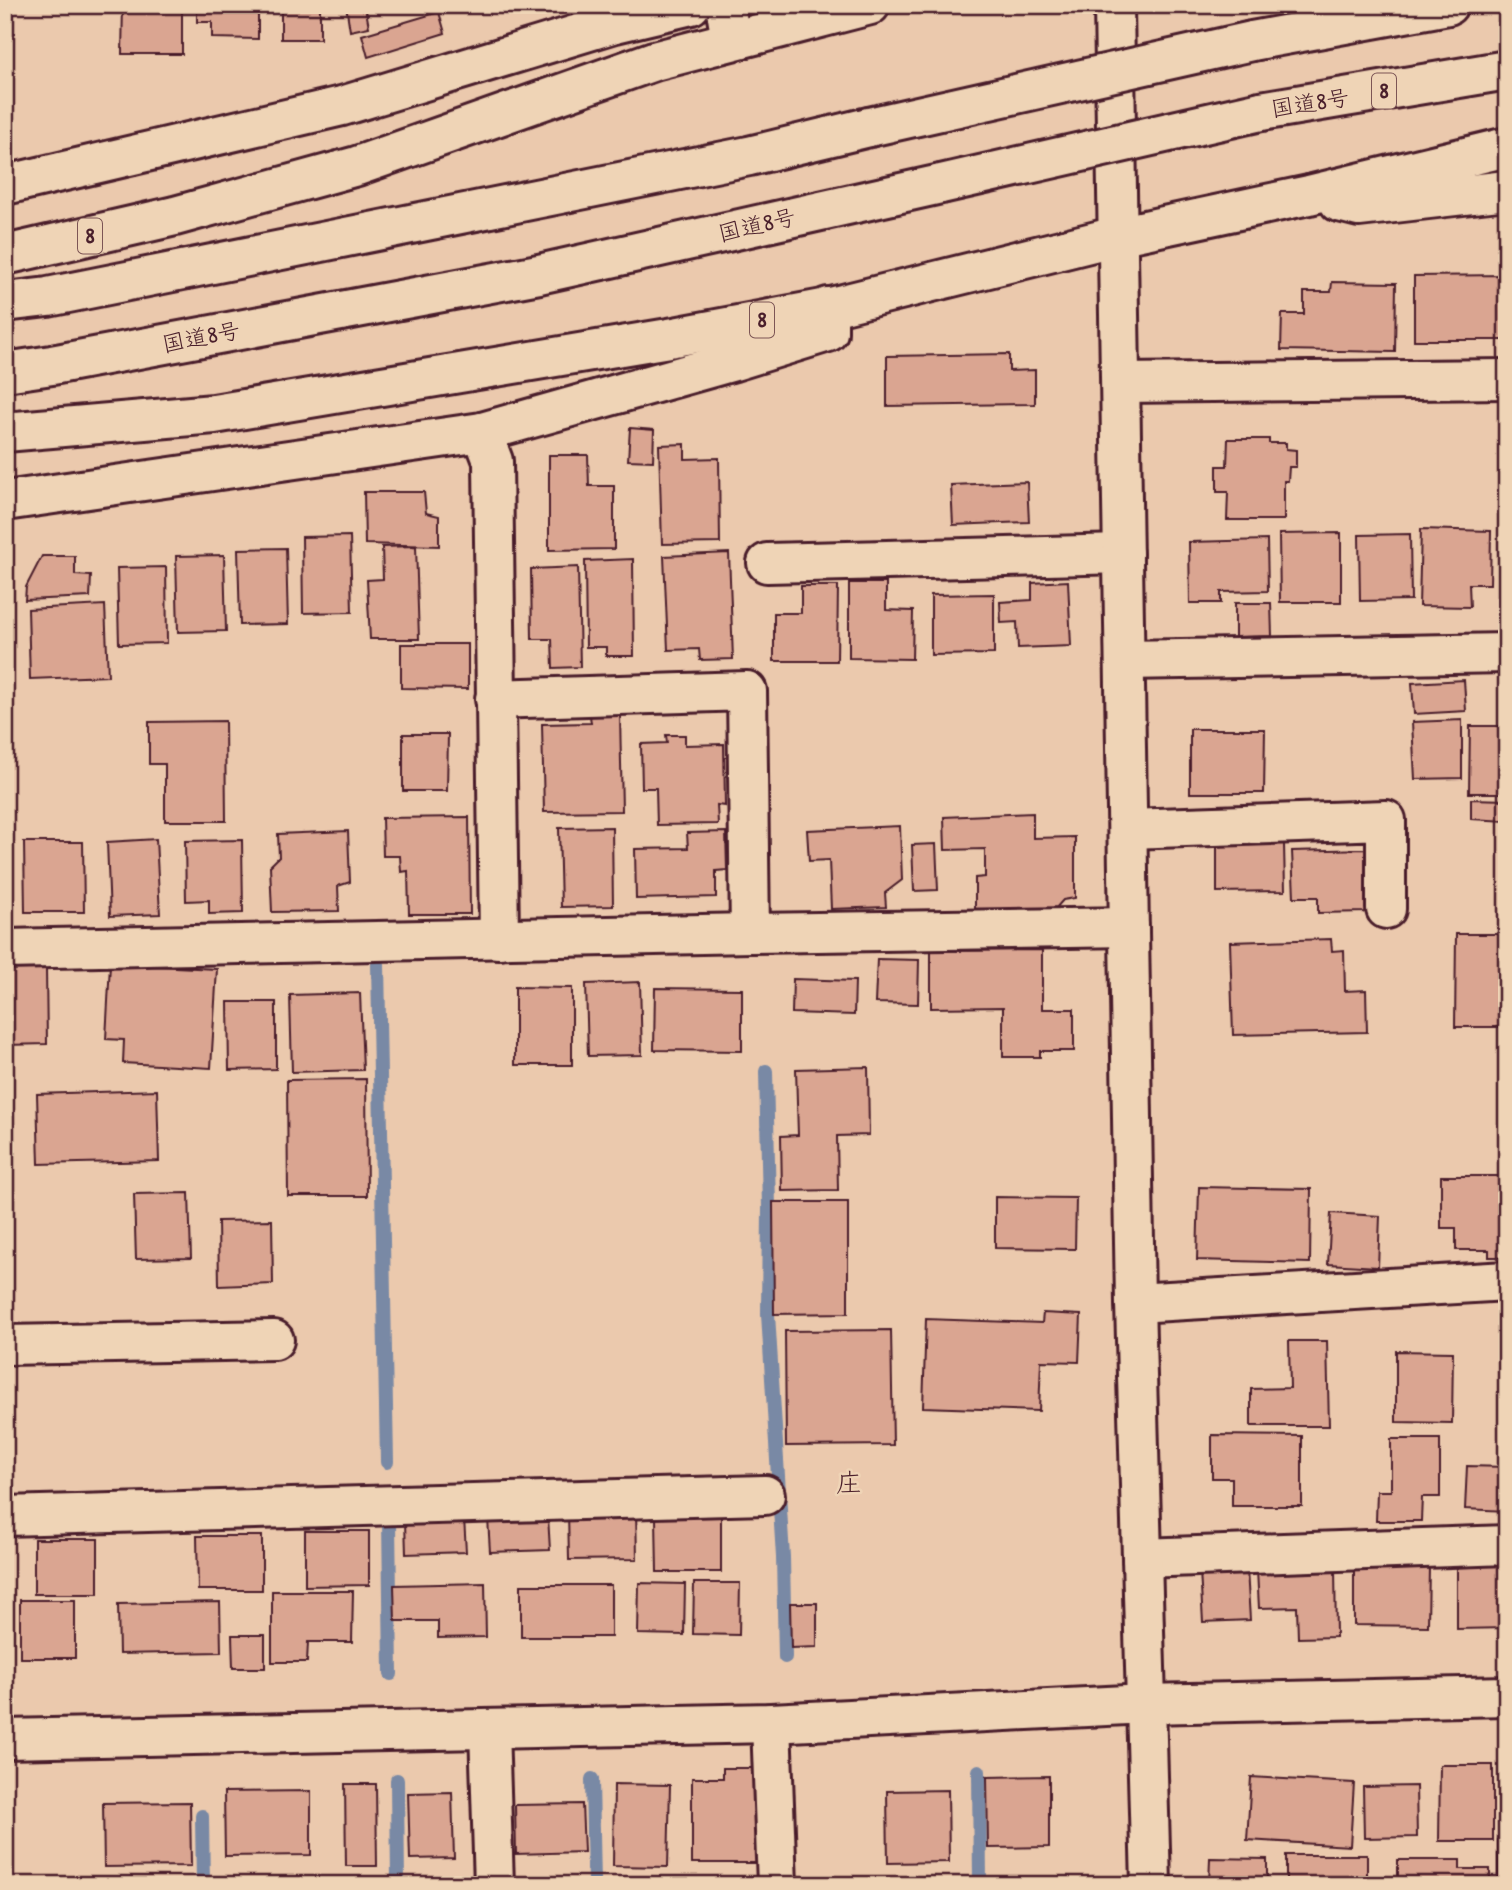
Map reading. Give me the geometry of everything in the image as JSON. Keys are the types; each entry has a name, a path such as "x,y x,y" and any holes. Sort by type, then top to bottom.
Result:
{"main road":[{"path":"5,185 342,106 615,23 691,5"},
{"name":"8","path":"5,255 175,216 357,166 654,61 728,23 870,5"},
{"path":"1114,5 1135,1303 1151,1885"},
{"name":"8","path":"5,302 48,297 749,156 1252,41 1448,5"},
{"name":"国道8号","path":"5,372 540,274 1261,111 1507,70"},
{"name":"8","path":"5,432 214,414 669,338 828,307 1117,236 1309,195 1507,147"},
{"name":"8","path":"1309,195 1359,207 1507,190"},
{"path":"5,501 482,432 828,332 828,307"},
{"path":"1121,383 1507,379"},
{"path":"482,432 493,461 499,939"},
{"path":"767,563 1123,554"},
{"path":"1125,660 1507,653"},
{"path":"495,699 747,691 750,933"},
{"path":"1128,829 1386,820 1386,909"},
{"path":"5,949 1129,927"},
{"path":"1135,1303 1507,1281"},
{"path":"5,1345 274,1340"},
{"path":"5,1516 765,1495"},
{"path":"1143,1558 1507,1545"},
{"path":"5,1739 771,1723 1146,1704 1507,1696"},
{"path":"771,1723 777,1885"},
{"path":"489,1729 494,1885"}],"building":[{"path":"123,5 182,5 182,54 122,54"},
{"path":"197,5 258,5 258,39 212,38 212,22 197,22"},
{"path":"281,5 320,5 320,39 281,39"},
{"path":"346,5 365,5 369,27 350,31"},
{"path":"439,12 445,33 368,57 362,35"},
{"path":"1507,275 1507,340 1414,340 1414,276"},
{"path":"1332,282 1396,283 1395,352 1281,350 1282,314 1304,314 1304,292 1331,292"},
{"path":"1009,354 1009,371 1035,370 1035,404 887,406 887,356"},
{"path":"630,428 654,430 653,461 628,460"},
{"path":"1228,439 1269,439 1269,443 1286,443 1286,449 1296,450 1296,467 1289,467 1288,481 1284,481 1284,520 1227,520 1228,492 1217,492 1217,466 1227,466"},
{"path":"685,444 685,459 719,458 720,543 662,544 659,445"},
{"path":"549,455 588,455 589,486 614,486 614,549 549,550"},
{"path":"1027,482 1029,522 953,525 951,485"},
{"path":"364,492 424,492 426,513 439,516 439,546 365,544"},
{"path":"1421,529 1491,531 1490,584 1469,584 1470,607 1419,606"},
{"path":"1341,533 1341,602 1280,602 1279,534"},
{"path":"1410,534 1411,600 1360,601 1359,535"},
{"path":"350,536 352,612 303,613 302,537"},
{"path":"1267,540 1268,591 1221,592 1221,603 1190,603 1189,542"},
{"path":"416,546 419,639 370,639 367,580 383,579 382,547"},
{"path":"286,548 288,624 240,625 238,549"},
{"path":"729,553 733,659 700,660 699,649 668,650 664,556"},
{"path":"224,555 226,631 178,632 176,556"},
{"path":"42,556 75,556 75,575 91,576 90,597 25,600 26,587"},
{"path":"633,559 634,656 606,656 606,647 586,647 585,561"},
{"path":"166,567 167,643 119,644 117,568"},
{"path":"578,567 580,667 553,668 552,639 532,639 531,569"},
{"path":"1068,581 1071,646 1018,648 1017,622 1001,623 1000,602 1032,600 1032,583"},
{"path":"849,583 886,583 886,610 913,611 912,659 849,658"},
{"path":"801,586 838,586 837,661 774,661 774,613 801,613"},
{"path":"994,594 994,654 931,655 931,595"},
{"path":"1235,603 1271,603 1272,636 1235,637"},
{"path":"105,605 108,676 30,679 28,609"},
{"path":"401,644 468,644 468,689 401,688"},
{"path":"1464,680 1466,711 1414,714 1412,683"},
{"path":"620,715 622,811 544,812 542,724 591,723 590,716"},
{"path":"1462,720 1462,778 1415,779 1412,722"},
{"path":"225,721 226,821 165,821 165,764 149,764 149,722"},
{"path":"1470,726 1507,726 1507,793 1469,793"},
{"path":"1190,729 1265,729 1264,793 1190,793"},
{"path":"403,734 448,734 447,791 403,791"},
{"path":"666,735 685,735 685,745 724,744 725,806 717,805 718,824 657,825 656,788 642,788 641,744 667,743"},
{"path":"1471,799 1507,800 1507,821 1471,819"},
{"path":"1033,813 1033,838 1075,837 1075,898 1063,900 1055,909 975,912 975,878 985,877 985,849 945,850 944,817"},
{"path":"469,817 470,914 409,914 408,871 401,872 400,856 383,856 382,818"},
{"path":"900,826 902,880 885,893 886,907 831,909 829,860 809,861 807,830"},
{"path":"612,827 613,906 561,907 559,828"},
{"path":"348,831 350,882 338,886 339,911 272,912 270,866 279,857 278,834"},
{"path":"726,832 727,870 716,871 716,897 636,899 635,849 688,848 687,833"},
{"path":"156,839 160,914 110,916 107,842"},
{"path":"242,840 243,913 209,914 209,900 186,901 185,841"},
{"path":"24,842 83,842 84,912 25,912"},
{"path":"936,844 938,890 914,891 912,845"},
{"path":"1217,844 1284,844 1285,891 1217,892"},
{"path":"1366,849 1367,912 1318,913 1318,897 1294,897 1292,851"},
{"path":"1456,934 1507,934 1504,1027 1455,1027"},
{"path":"1331,939 1332,951 1344,950 1345,991 1366,990 1367,1032 1233,1035 1230,942"},
{"path":"1042,950 1042,1009 1074,1009 1074,1051 1040,1051 1040,1057 1003,1057 1003,1007 931,1008 931,951"},
{"path":"877,959 919,960 918,1004 875,1003"},
{"path":"110,964 217,969 211,1068 123,1063 124,1040 106,1039"},
{"path":"5,969 46,969 47,1044 5,1045"},
{"path":"793,979 855,981 854,1015 792,1013"},
{"path":"640,982 642,1055 588,1056 586,984"},
{"path":"515,987 572,988 572,1065 515,1065"},
{"path":"655,988 742,989 742,1051 654,1050"},
{"path":"360,993 363,1070 292,1072 290,995"},
{"path":"228,1002 276,1002 276,1069 229,1070"},
{"path":"868,1067 869,1135 837,1136 838,1190 782,1191 781,1136 798,1135 796,1069"},
{"path":"366,1079 367,1196 288,1196 287,1080"},
{"path":"157,1090 159,1161 39,1164 37,1094"},
{"path":"1441,1176 1507,1176 1507,1257 1489,1257 1489,1250 1456,1250 1456,1228 1441,1228"},
{"path":"1199,1187 1311,1189 1310,1263 1197,1260"},
{"path":"189,1193 191,1258 136,1259 134,1194"},
{"path":"995,1197 1076,1198 1075,1249 995,1248"},
{"path":"773,1202 848,1202 848,1313 774,1314"},
{"path":"1331,1213 1380,1216 1378,1267 1328,1264"},
{"path":"272,1220 273,1284 219,1286 218,1221"},
{"path":"1043,1313 1081,1315 1079,1362 1041,1361 1039,1411 923,1407 926,1319 1042,1323"},
{"path":"891,1330 893,1445 786,1446 785,1331"},
{"path":"1289,1341 1327,1341 1329,1426 1251,1426 1251,1389 1290,1388"},
{"path":"1396,1351 1453,1352 1452,1423 1396,1422"},
{"path":"1212,1435 1302,1436 1302,1506 1232,1506 1232,1478 1212,1478"},
{"path":"1391,1439 1440,1439 1440,1497 1422,1497 1421,1521 1376,1521 1377,1491 1391,1491"},
{"path":"1467,1466 1507,1467 1507,1511 1465,1509"},
{"path":"568,1509 636,1509 637,1559 569,1560"},
{"path":"548,1516 550,1550 490,1552 488,1518"},
{"path":"656,1517 721,1517 721,1572 657,1572"},
{"path":"464,1518 466,1552 406,1554 405,1521"},
{"path":"305,1531 369,1531 369,1585 305,1586"},
{"path":"197,1536 262,1536 262,1590 198,1590"},
{"path":"34,1539 98,1539 98,1594 34,1594"},
{"path":"1457,1561 1507,1561 1507,1628 1457,1629"},
{"path":"1354,1565 1429,1566 1428,1626 1354,1625"},
{"path":"1335,1568 1336,1637 1298,1638 1297,1607 1259,1608 1257,1570"},
{"path":"1247,1569 1250,1620 1203,1622 1200,1571"},
{"path":"485,1583 486,1637 438,1638 438,1621 395,1621 394,1585"},
{"path":"639,1583 685,1584 684,1635 638,1634"},
{"path":"694,1583 740,1583 739,1635 693,1634"},
{"path":"521,1585 611,1585 611,1637 521,1637"},
{"path":"272,1591 353,1591 352,1642 308,1642 307,1662 272,1662"},
{"path":"20,1600 75,1600 75,1658 20,1658"},
{"path":"220,1602 221,1652 119,1654 118,1604"},
{"path":"790,1603 817,1603 817,1647 791,1648"},
{"path":"232,1635 265,1635 265,1668 233,1668"},
{"path":"1440,1765 1493,1765 1493,1841 1439,1841"},
{"path":"723,1768 756,1768 756,1863 692,1863 692,1778 723,1778"},
{"path":"1049,1776 1049,1847 988,1848 987,1777"},
{"path":"1251,1777 1354,1783 1350,1846 1247,1840"},
{"path":"345,1784 376,1784 377,1866 346,1866"},
{"path":"614,1784 670,1785 668,1867 613,1866"},
{"path":"1416,1786 1417,1837 1364,1838 1363,1787"},
{"path":"948,1790 949,1862 888,1863 887,1791"},
{"path":"311,1791 311,1855 225,1856 224,1792"},
{"path":"452,1792 454,1858 410,1859 408,1793"},
{"path":"190,1802 191,1866 104,1867 103,1803"},
{"path":"582,1804 584,1852 516,1854 515,1805"},
{"path":"1498,1840 1507,1840 1507,1885 1498,1885"},
{"path":"1286,1855 1367,1855 1367,1885 1286,1885"},
{"path":"1210,1858 1267,1859 1267,1885 1209,1885"},
{"path":"1398,1860 1460,1860 1460,1869 1490,1869 1490,1885 1398,1885"},
{"path":"755,1879 755,1885 729,1885 729,1880"}],"waterway":[{"path":"378,964 387,1462"},
{"path":"766,1071 768,1314 783,1557 785,1657"},
{"path":"389,1521 391,1674"},
{"path":"979,1771 980,1885"},
{"path":"592,1779 594,1885"},
{"path":"397,1780 398,1885"},
{"path":"202,1816 203,1885"}],"district":[{"name":"庄","path":"849,1483"}]}
